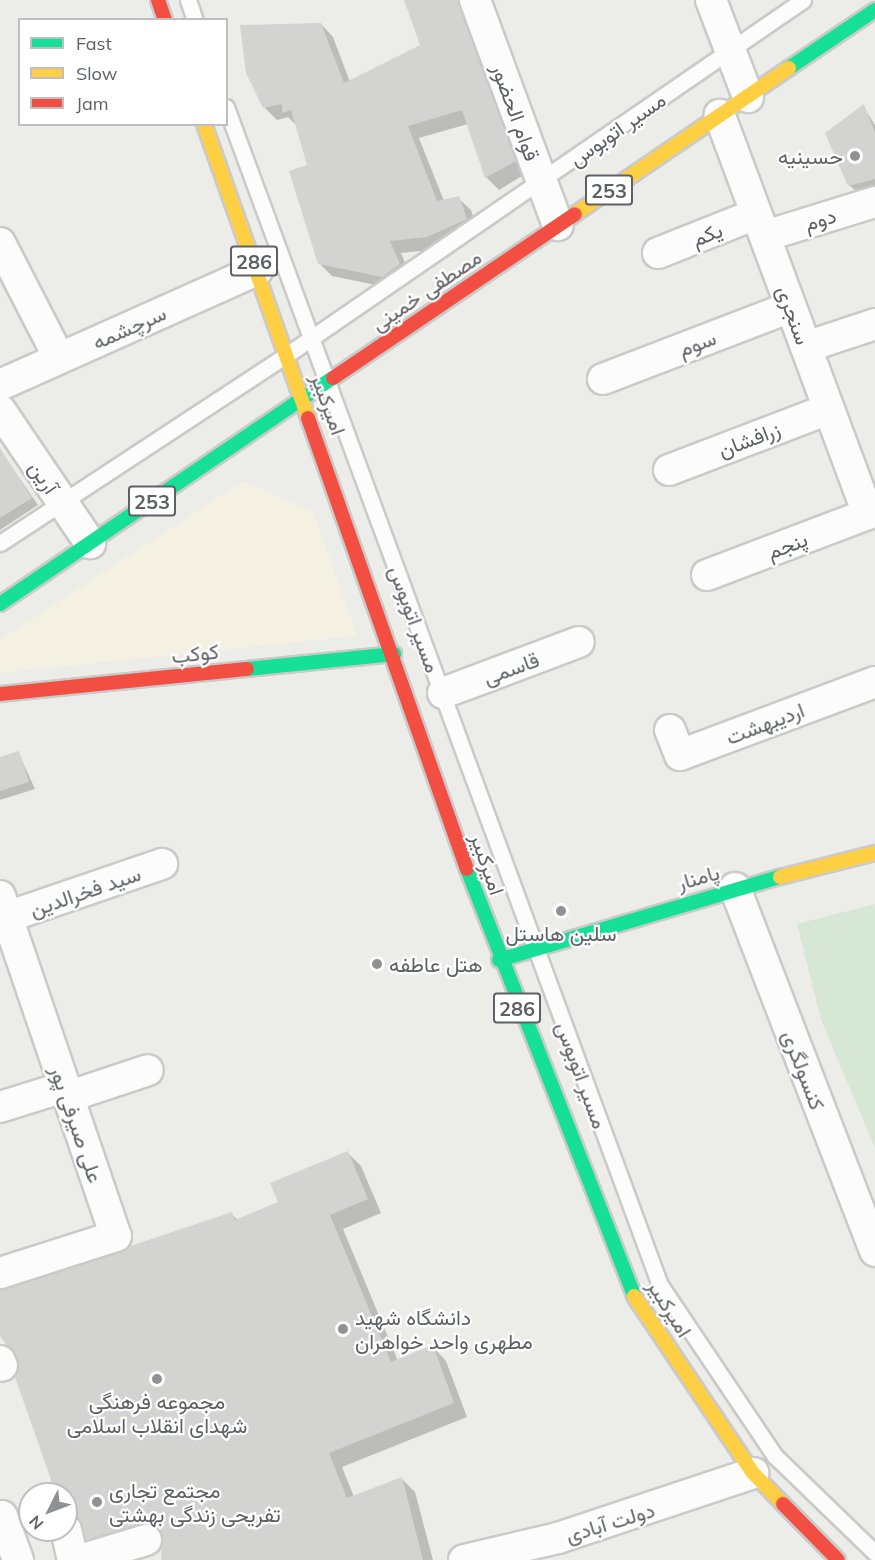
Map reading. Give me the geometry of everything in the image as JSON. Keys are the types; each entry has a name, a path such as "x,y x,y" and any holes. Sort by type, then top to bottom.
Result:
{"main road":[{"path":"158,0 164,18"},
{"name":"مصطفی خمینی","path":"0,604 875,10"},
{"name":"امیرکبیر","path":"205,126 304,398 499,960 635,1297 753,1473 838,1560"},
{"name":"کوکب","path":"0,694 394,654"},
{"name":"پامنار","path":"499,960 534,947 735,888 875,853"}],"street":[{"name":"قوام الحضور","path":"475,0 558,225"},
{"path":"711,0 748,97"},
{"name":"سنجری","path":"720,115 868,514"},
{"name":"دوم","path":"760,225 875,202"},
{"name":"یکم","path":"658,253 760,225"},
{"path":"0,243 59,358"},
{"name":"سرچشمه","path":"0,385 257,270"},
{"name":"سوم","path":"603,379 791,307"},
{"path":"806,347 875,324"},
{"name":"زرافشان","path":"669,470 829,409"},
{"name":"آرین","path":"0,410 90,543"},
{"name":"پنجم","path":"707,575 868,514"},
{"name":"قاسمی","path":"443,693 579,642"},
{"name":"اردیبهشت","path":"670,730 680,755 875,682"},
{"name":"سید فخرالدین","path":"4,907 162,864"},
{"name":"کنسولگری","path":"735,888 875,1251"},
{"name":"علی صیرفی پور","path":"0,1274 116,1236 4,907"},
{"path":"0,1107 148,1070"},
{"name":"دولت آبادی","path":"464,1560 561,1549 753,1473"},
{"path":"2,1516 18,1560"},
{"path":"73,1542 83,1559 146,1540"}],"lane":[{"path":"188,0 194,18"},
{"name":"مسیر اتوبوس","path":"0,543 60,501 288,354 803,0"},
{"name":"مسیر اتوبوس","path":"228,112 660,1285 775,1456 875,1553"}],"shaded area":[{"path":"243,481 313,511 357,636 0,673 0,640"}],"green space":[{"path":"875,904 875,1148 821,1020 797,924"}],"building":[{"path":"404,0 458,0 516,161 485,178 462,110 408,126 437,201 459,196 467,219 427,237 390,241 400,264 382,277 318,264 289,171 307,165 291,110 282,113 282,104 263,108 246,73 240,25 321,23 344,83 420,45"},
{"name":"حسینیه","path":"864,104 875,133 875,179 848,186 825,133"},
{"path":"0,448 32,498 0,518"},
{"path":"19,751 29,782 0,791 0,757"},
{"name":"مجموعه فرهنگی شهدای انقلاب اسلامی","path":"348,1151 368,1199 330,1215 391,1362 433,1345 454,1403 329,1453 347,1498 402,1477 423,1560 161,1560 162,1534 149,1523 86,1540 78,1519 78,1482 52,1482 15,1377 18,1360 0,1336 0,1290 232,1212 235,1220 278,1202 270,1183"}],"traffic: fast":[{"path":"789,68 875,10"},
{"path":"0,604 333,378"},
{"path":"247,669 394,654"},
{"path":"467,869 634,1296"},
{"path":"499,960 780,877"}],"traffic: slow":[{"path":"575,214 789,68"},
{"path":"205,126 308,418"},
{"path":"780,877 875,853"},
{"path":"634,1296 753,1473 783,1504"}],"traffic: jam":[{"path":"158,0 164,18"},
{"path":"333,378 575,214"},
{"path":"308,418 467,869"},
{"path":"0,694 247,669"},
{"path":"783,1504 838,1560"}],"place":[{"name":"حسینیه","path":"855,156"},
{"name":"سلین هاستل","path":"561,911"},
{"name":"هتل عاطفه","path":"377,964"},
{"name":"دانشگاه شهید مطهری واحد خواهران","path":"343,1329"},
{"name":"مجموعه فرهنگی شهدای انقلاب اسلامی","path":"157,1379"},
{"name":"مجتمع تجاری تفریحی زندگی بهشتی","path":"97,1502"}]}
